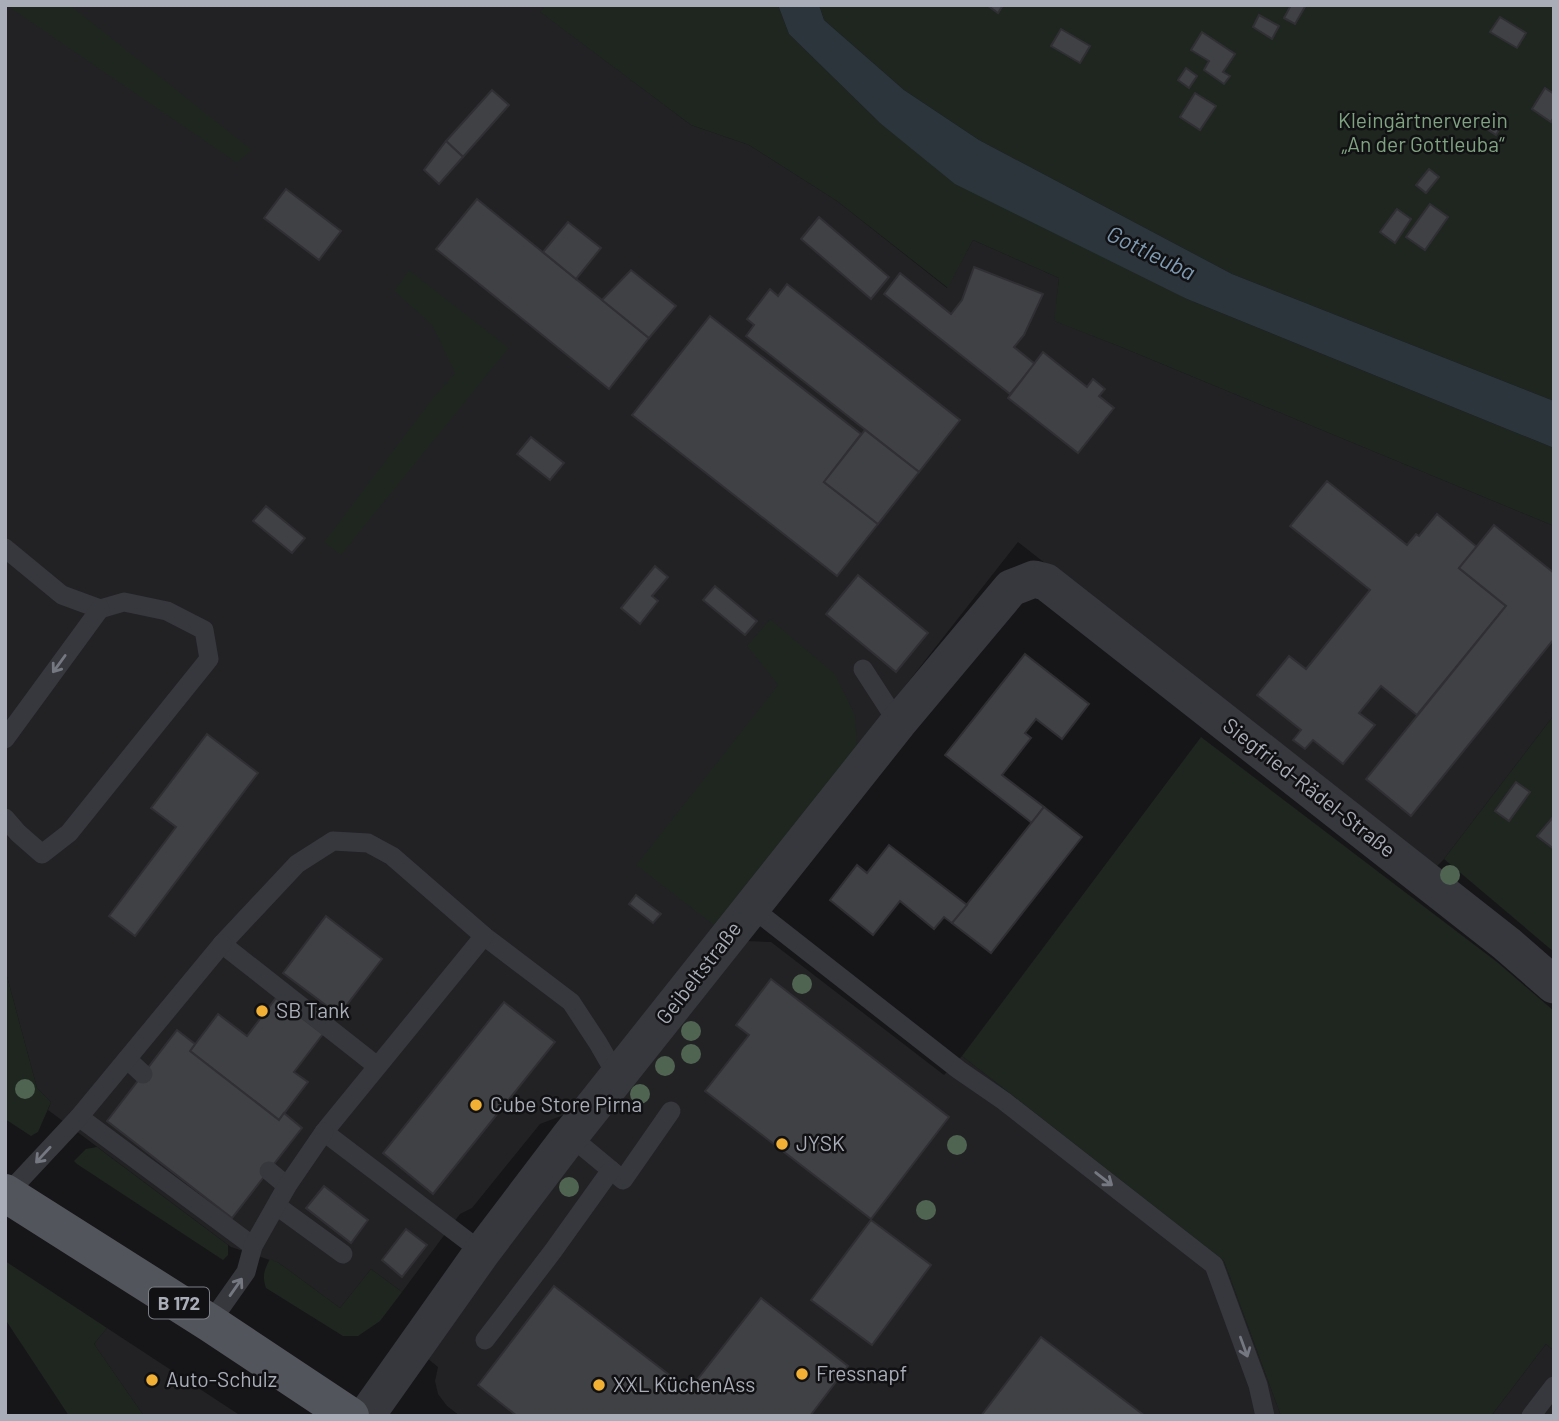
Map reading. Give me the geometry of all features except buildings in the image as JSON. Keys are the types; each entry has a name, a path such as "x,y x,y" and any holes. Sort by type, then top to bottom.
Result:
{"main road":[{"name":"B 172","path":"6,1194 210,1323 350,1416"}],"street":[{"name":"Geibeltstraße","path":"366,1416 482,1252 570,1136 898,723 1011,588 1034,579 1046,582 1062,594"},
{"name":"Siegfried-Rädel-Straße","path":"1062,594 1507,944 1554,985"}],"lane":[{"path":"5,548 62,595 100,609 124,602 167,611 204,630 209,659 69,833 42,854 5,818"},
{"path":"5,739 100,609"},
{"path":"863,669 898,723"},
{"path":"6,1194 79,1117 222,944 297,864 333,841 368,843 393,856 484,936 570,1002 617,1076"},
{"path":"751,906 958,1070 1004,1101 1214,1265 1258,1385 1265,1416"},
{"path":"210,1323 246,1272 253,1246 287,1186 324,1132 484,936"},
{"path":"222,944 377,1066"},
{"path":"127,1059 143,1074"},
{"path":"570,1136 622,1180 671,1111"},
{"path":"79,1117 253,1246"},
{"path":"324,1132 482,1252"},
{"path":"485,1340 611,1170"},
{"path":"269,1171 287,1186"},
{"path":"277,1206 343,1254"},
{"path":"1531,1416 1554,1386"}],"shaded area":[{"path":"5,5 546,5 541,12 691,125 749,145 837,201 947,288 973,240 1059,278 1055,321 1554,526 1554,715 1434,869 1018,542 574,1111 540,1124 472,1208 460,1214 402,1292 371,1269 340,1308 279,1263 231,1247 48,1110 51,1102 37,1088 5,969"},
{"path":"747,941 771,942 944,1075 962,1056 1224,1261 1281,1416 460,1416 447,1406 438,1394 435,1381 438,1367 427,1358 595,1128"},
{"name":"Auto-Schulz","path":"107,1328 241,1416 144,1416 94,1344"},
{"path":"1546,1344 1554,1351 1554,1416 1491,1416"}],"green space":[{"path":"6,5 70,5 252,150 237,163"},
{"path":"546,5 778,5 789,34 880,123 1187,299 1554,448 1554,526 1054,321 1059,278 973,240 948,288 837,201 749,145 691,125 540,12"},
{"name":"Kleingärtnerverein „An der Gottleuba“","path":"819,5 1554,5 1554,401 1232,274 979,140 904,90 824,20"},
{"path":"409,270 509,348 341,555 324,542 432,399 455,373 432,325 394,291"},
{"path":"770,619 835,674 855,715 857,747 716,927 636,865 778,685 747,646"},
{"path":"1554,715 1554,952 1444,859"},
{"path":"1201,737 1497,962 1554,1011 1554,1351 1546,1344 1491,1416 1281,1416 1224,1261 962,1056"},
{"path":"5,969 37,1088 51,1102 38,1132 31,1136 5,1119"},
{"path":"97,1147 228,1245 228,1255 223,1260 74,1161 86,1149"},
{"path":"270,1259 340,1308 371,1269 402,1292 380,1321 358,1336 343,1336 266,1288 264,1273"},
{"path":"5,1261 107,1328 94,1344 144,1416 69,1416 5,1319"}],"water":[{"name":"Gottleuba","path":"778,5 819,5 824,20 904,90 979,140 1232,274 1554,401 1554,448 1187,299 955,184 880,123 789,34"}],"place":[{"name":"SB Tank","path":"262,1011"},
{"name":"Cube Store Pirna","path":"476,1105"},
{"name":"JYSK","path":"782,1144"},
{"name":"Fressnapf","path":"802,1374"},
{"name":"Auto-Schulz","path":"152,1380"},
{"name":"XXL KüchenAss","path":"599,1385"}]}
